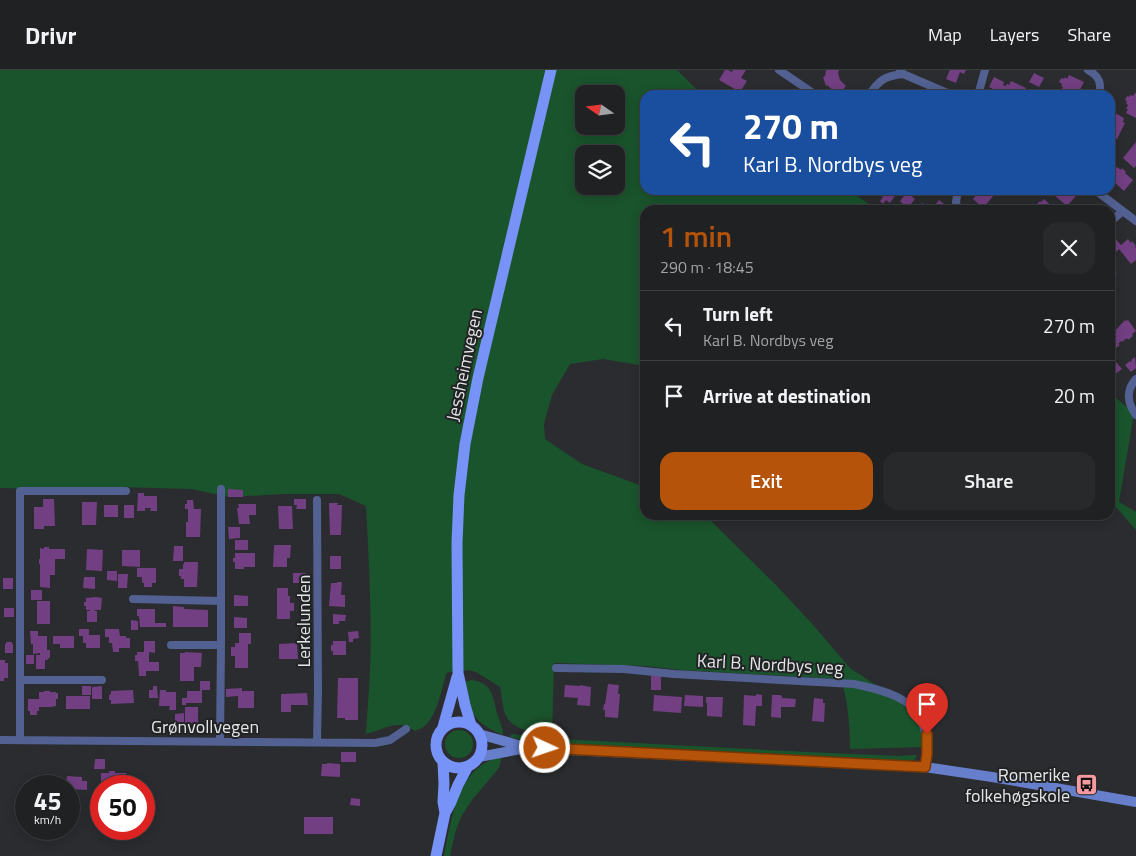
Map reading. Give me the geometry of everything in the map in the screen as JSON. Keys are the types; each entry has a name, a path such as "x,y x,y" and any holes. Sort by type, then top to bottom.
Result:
{"main road":[{"name":"Jessheimvegen","path":"475,729 465,705 458,673 459,496 465,444 478,378 550,70"},
{"name":"Jessheimvegen","path":"443,727 458,673"},
{"path":"445,813 442,762 435,745 436,738 443,727 457,721 464,722 475,729 526,748"},
{"path":"442,762 455,768 462,768 474,763 479,757 482,745 475,729"},
{"path":"479,757 526,748 925,767 992,776 1136,802"},
{"path":"436,856 445,813 468,766"}],"street":[{"path":"779,70 809,90"},
{"path":"979,90 985,70"},
{"path":"1088,70 1098,79 1100,90"},
{"path":"873,90 884,79 901,72 941,90"},
{"path":"1102,195 1136,220"},
{"path":"1115,218 1123,211"},
{"path":"1136,378 1128,392 1130,407 1136,415"},
{"path":"220,741 221,489"},
{"path":"20,740 20,491 126,490"},
{"name":"Lerkelunden","path":"317,500 317,742"},
{"path":"133,599 221,601"},
{"path":"172,645 221,645"},
{"name":"Karl B. Nordbys veg","path":"556,668 624,669 674,674 854,684 875,688 898,697 921,716 927,734 925,767"},
{"path":"20,680 102,680"},
{"name":"Grønvollvegen","path":"0,740 375,743 385,742 406,729"}],"green space":[{"path":"0,70 677,70 697,90 640,90 640,195 856,195 870,205 640,205 640,365 603,359 570,364 552,395 544,424 545,439 582,464 640,485 640,520 710,520 777,586 850,668 892,696 922,722 925,747 850,749 848,714 841,679 681,670 646,666 554,663 552,734 528,731 511,723 504,712 500,687 476,672 469,670 448,672 446,674 435,711 427,724 422,728 415,731 402,725 396,725 366,734 371,631 366,506 339,494 283,494 230,497 191,489 118,487 61,489 0,488"},
{"path":"1115,397 1134,413 1119,502 1136,512 1136,530 1115,506"},
{"path":"472,680 489,688 503,735 492,730 474,715 464,682"},
{"path":"459,730 469,734 473,744 469,754 459,758 449,754 445,744 449,734"},
{"path":"513,734 535,738 917,756 914,760 909,761 546,743 510,737"},
{"path":"502,756 499,768 472,800 461,817 450,856 444,856 452,817 461,790 476,769 492,759"}],"building":[{"path":"725,70 732,72 733,70 746,70 741,78 747,81 741,90 736,90 719,80"},
{"path":"826,70 839,70 840,80 846,86 842,90 832,90 826,86 823,77"},
{"path":"950,70 966,70 964,74 960,72 956,83 946,79"},
{"path":"1034,73 1044,78 1039,87 1029,82"},
{"path":"1069,75 1084,82 1080,90 1061,90 1063,87 1059,82 1060,80 1065,77 1067,79"},
{"path":"994,77 1004,82 1003,85 1009,85 1011,81 1026,88 1025,90 995,90 989,87"},
{"path":"1135,93 1136,118 1126,113 1128,105 1125,100 1127,96 1133,96"},
{"path":"1115,113 1124,118 1123,122 1125,123 1117,139 1115,138"},
{"path":"1136,142 1136,166 1134,168 1123,158"},
{"path":"1117,167 1121,170 1122,168 1133,180 1124,191 1115,183 1115,170"},
{"path":"880,195 896,195 890,203 886,200 883,204 880,201 883,197"},
{"path":"905,195 910,195 915,199 910,205 902,205 900,201"},
{"path":"976,195 994,195 986,205 980,205 973,199"},
{"path":"1054,195 1076,196 1066,205"},
{"path":"1044,199 1051,205 1036,205"},
{"path":"939,200 945,205 935,205"},
{"path":"1115,238 1121,245 1128,239 1136,246 1136,260 1131,264 1119,249 1116,252"},
{"path":"1125,320 1128,320 1136,331 1128,340 1127,338 1121,341 1118,344 1120,345 1115,349 1115,331"},
{"path":"1135,357 1136,368 1131,372 1125,365"},
{"path":"1115,362 1116,362 1122,369 1115,374"},
{"path":"228,489 243,490 243,497 228,497"},
{"path":"138,493 144,493 144,496 157,496 157,511 150,511 151,508 145,508 145,511 137,511"},
{"path":"43,499 54,499 55,526 44,526 44,529 34,529 34,507 43,507"},
{"path":"294,499 306,499 306,509 296,509 297,505 294,505"},
{"path":"187,500 193,500 194,509 201,509 200,537 186,537 188,509 185,509 185,504 187,504"},
{"path":"82,502 97,502 96,525 82,525"},
{"path":"329,503 342,505 341,535 330,535"},
{"path":"238,504 256,504 256,515 249,515 250,524 239,524"},
{"path":"104,505 118,505 118,517 104,517"},
{"path":"124,505 134,505 134,518 124,518"},
{"path":"278,506 292,506 293,529 279,529"},
{"path":"228,527 240,527 240,538 229,539"},
{"path":"235,540 248,540 248,550 235,550"},
{"path":"274,545 291,545 290,558 287,558 287,567 273,567"},
{"path":"174,546 183,546 183,561 173,561"},
{"path":"44,547 49,547 49,549 65,549 65,559 55,559 55,575 50,575 50,588 40,587 40,548 44,549"},
{"path":"87,549 103,550 102,571 86,570"},
{"path":"122,550 140,550 140,567 122,566"},
{"path":"235,553 255,553 255,567 235,569 233,558 235,558"},
{"path":"330,556 341,556 341,569 330,569"},
{"path":"184,562 198,562 197,587 184,587 184,579 181,579 181,576 179,576 179,569 183,569"},
{"path":"137,568 156,568 156,583 152,583 152,587 144,587 142,577 137,577"},
{"path":"107,571 117,571 117,581 107,580"},
{"path":"293,573 306,573 306,583 293,583"},
{"path":"118,574 128,574 127,588 118,588"},
{"path":"84,577 95,577 95,589 83,588"},
{"path":"3,578 13,578 13,589 3,589"},
{"path":"342,582 341,595 345,595 345,607 329,606 331,583"},
{"path":"277,588 288,588 290,603 294,603 294,611 290,611 290,619 277,619"},
{"path":"31,590 42,590 42,600 31,600"},
{"path":"234,595 248,596 248,606 234,606"},
{"path":"86,598 102,598 101,610 95,610 97,611 97,622 87,622 87,611 90,610 86,610 84,602 86,602"},
{"path":"37,601 50,601 50,624 37,624"},
{"path":"173,606 184,607 184,609 208,610 208,627 173,627"},
{"path":"4,608 14,608 14,617 4,617"},
{"path":"137,609 155,609 155,623 166,623 166,627 140,627"},
{"path":"333,614 346,615 345,621 333,624"},
{"path":"234,617 247,618 247,628 234,628"},
{"path":"131,620 138,621 138,630 131,630"},
{"path":"79,629 89,629 89,635 100,635 100,648 86,648 86,643 83,643 83,636 79,636"},
{"path":"105,629 119,629 120,636 130,638 130,648 119,648 119,652 113,652 112,643 109,643 109,637 105,637"},
{"path":"30,631 38,631 38,636 47,636 47,650 50,650 50,657 45,660 45,669 36,669 36,655 40,655 40,653 33,654"},
{"path":"300,631 310,631 310,644 300,645"},
{"path":"358,631 359,638 349,642 348,632"},
{"path":"239,633 251,633 251,644 248,644 248,668 235,668 235,656 231,656 231,647 235,647 235,643 239,643"},
{"path":"53,636 74,636 74,648 60,648 60,644 53,644"},
{"path":"144,641 155,641 155,653 149,652 149,662 159,662 159,671 146,671 146,676 139,676 138,661 135,661 135,655 137,655 137,652 144,652"},
{"path":"333,641 346,641 346,655 333,655 331,645 333,645"},
{"path":"6,642 12,642 13,653 5,653"},
{"path":"297,643 298,659 279,659 279,644"},
{"path":"180,653 202,653 201,667 194,667 194,681 180,681"},
{"path":"26,655 34,655 34,664 26,664"},
{"path":"0,660 5,660 5,663 8,663 8,678 4,678 4,681 0,681"},
{"path":"651,676 661,676 661,690 651,690"},
{"path":"338,678 358,678 358,720 337,718"},
{"path":"200,681 210,681 210,690 202,690 202,703 186,703 186,705 182,705 182,698 187,698 187,691 200,691"},
{"path":"608,684 619,685 618,718 605,717 605,710 603,710"},
{"path":"565,685 591,687 590,706 577,705 578,698 564,697"},
{"path":"82,686 91,686 91,695 82,695"},
{"path":"102,686 102,699 92,699 92,687"},
{"path":"153,686 157,686 158,698 149,698 149,690 153,690"},
{"path":"242,688 242,691 254,691 254,708 238,708 238,696 226,697 226,689"},
{"path":"133,690 134,703 111,704 109,695 111,691"},
{"path":"160,690 176,692 176,710 169,710 170,706 159,706"},
{"path":"39,692 58,693 56,706 39,707 37,715 30,715 28,699 39,699"},
{"path":"307,693 308,705 291,705 291,712 281,712 281,694"},
{"path":"756,694 762,695 762,706 756,706 755,726 743,725 744,695 756,696"},
{"path":"654,695 682,697 681,713 653,711"},
{"path":"685,695 703,696 703,707 684,706"},
{"path":"772,695 796,699 795,707 781,707 781,718 771,717"},
{"path":"66,696 90,696 90,709 66,709"},
{"path":"706,697 723,697 722,717 707,716"},
{"path":"814,698 823,699 823,703 825,703 824,722 812,721"},
{"path":"185,707 198,707 198,723 185,723"},
{"path":"184,713 184,723 175,723 175,714"},
{"path":"341,752 356,752 356,762 341,762"},
{"path":"95,759 105,759 105,769 94,769"},
{"path":"322,764 340,764 340,777 321,776"},
{"path":"109,771 115,771 115,773 126,773 126,775 101,775 101,773 109,773"},
{"path":"80,777 82,777 82,781 87,781 87,790 80,790"},
{"path":"351,798 360,799 360,806 350,805"},
{"path":"304,817 333,817 333,834 304,834"}],"place":[{"name":"Romerike folkehøgskole","path":"1086,784"}],"route":[{"path":"545,748 925,767 927,734"}]}
